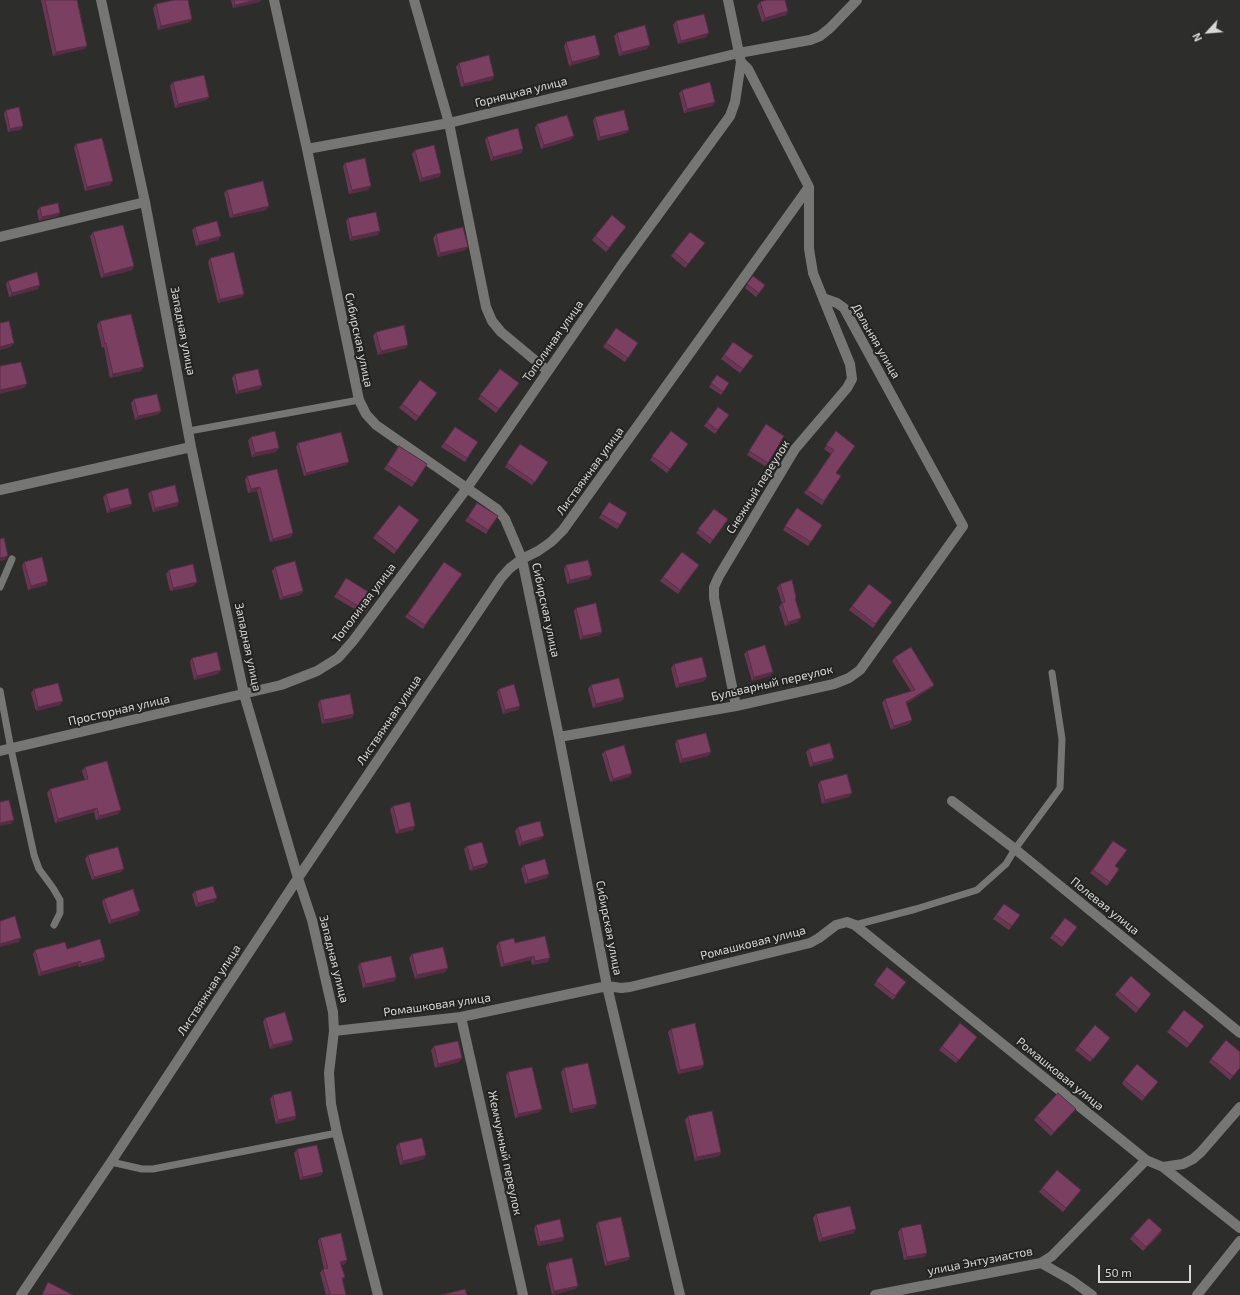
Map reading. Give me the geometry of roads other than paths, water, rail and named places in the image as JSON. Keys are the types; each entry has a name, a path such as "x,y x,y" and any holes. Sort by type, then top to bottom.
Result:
{"street":[{"name":"Западная улица","path":"101,0 145,202 191,447 244,694 298,878 312,920 333,1012 334,1031 329,1073 331,1104 378,1295"},
{"name":"Сибирская улица","path":"274,0 307,149 354,383 359,400 366,414 376,425 497,509 505,519 522,559 559,737 607,986 680,1295"},
{"path":"414,0 448,123 486,308 492,321 501,332 548,371"},
{"path":"728,0 740,58 748,69 809,187 809,249 813,273 822,298"},
{"path":"740,58 810,40 820,36 830,28 857,0"},
{"name":"Горняцкая улица","path":"307,149 448,123 740,58"},
{"name":"Тополиная улица","path":"244,694 282,685 317,672 338,658 353,641 467,488 620,267 730,116 735,102 740,58"},
{"name":"Листвяжная улица","path":"20,1295 111,1162 298,878 501,578 510,568 551,542 563,530 809,187"},
{"path":"0,237 145,202"},
{"name":"Дальняя улица","path":"822,298 837,303 844,308 963,526"},
{"name":"Снежный переулок","path":"736,706 714,598 714,587 719,576 795,449 847,388 852,379 850,364 822,298"},
{"path":"0,490 191,447"},
{"name":"Бульварный переулок","path":"559,737 736,706 834,684 849,678 860,670 963,526"},
{"name":"Просторная улица","path":"0,751 244,694"},
{"name":"Полевая улица","path":"952,801 1015,848 1240,1033"},
{"name":"Ромашковая улица","path":"334,1031 461,1017 607,986 621,988 630,987 810,943 836,925 847,922 855,925 1146,1160 1163,1167 1240,1228"},
{"name":"Жемчужный переулок","path":"461,1017 523,1295"},
{"path":"1163,1167 1183,1164 1193,1159 1201,1152 1240,1107"},
{"name":"улица Энтузиастов","path":"875,1295 1041,1263 1052,1256 1146,1160"},
{"path":"1196,1295 1240,1241"},
{"path":"1041,1263 1071,1280 1092,1295"}],"lane":[{"path":"189,431 359,400"},
{"path":"0,587 12,559"},
{"path":"855,925 916,909 977,890 1006,864 1015,848 1060,788 1062,739 1052,673"},
{"path":"0,691 10,749 34,855 39,869 60,900 60,913 54,925"},
{"path":"111,1162 142,1169 153,1169 337,1133"}]}
